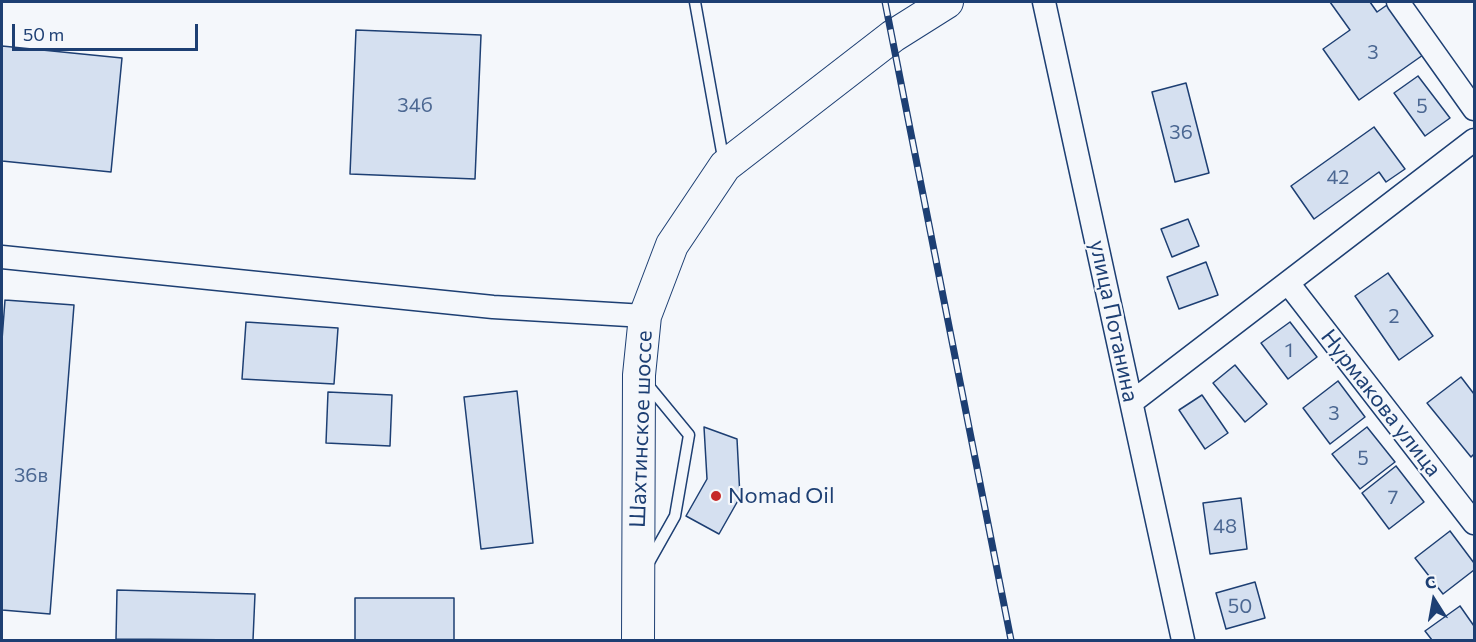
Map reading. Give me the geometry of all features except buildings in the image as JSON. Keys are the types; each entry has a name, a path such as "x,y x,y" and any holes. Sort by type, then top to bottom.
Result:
{"main road":[{"name":"Шахтинское шоссе","path":"638,640 639,375 645,316 672,245 725,166 893,36 948,2"}],"street":[{"name":"улица Потанина","path":"1044,2 1183,640"},
{"path":"1398,2 1474,109"},
{"path":"1132,402 1474,140"},
{"path":"2,257 493,307 645,316"},
{"name":"Нурмакова улица","path":"1288,283 1474,524"}],"lane":[{"path":"695,2 725,166"},
{"path":"638,583 675,516 689,435 639,375"}],"railway":[{"path":"885,2 1011,640"}],"place":[{"name":"Nomad Oil","path":"716,496"}]}
